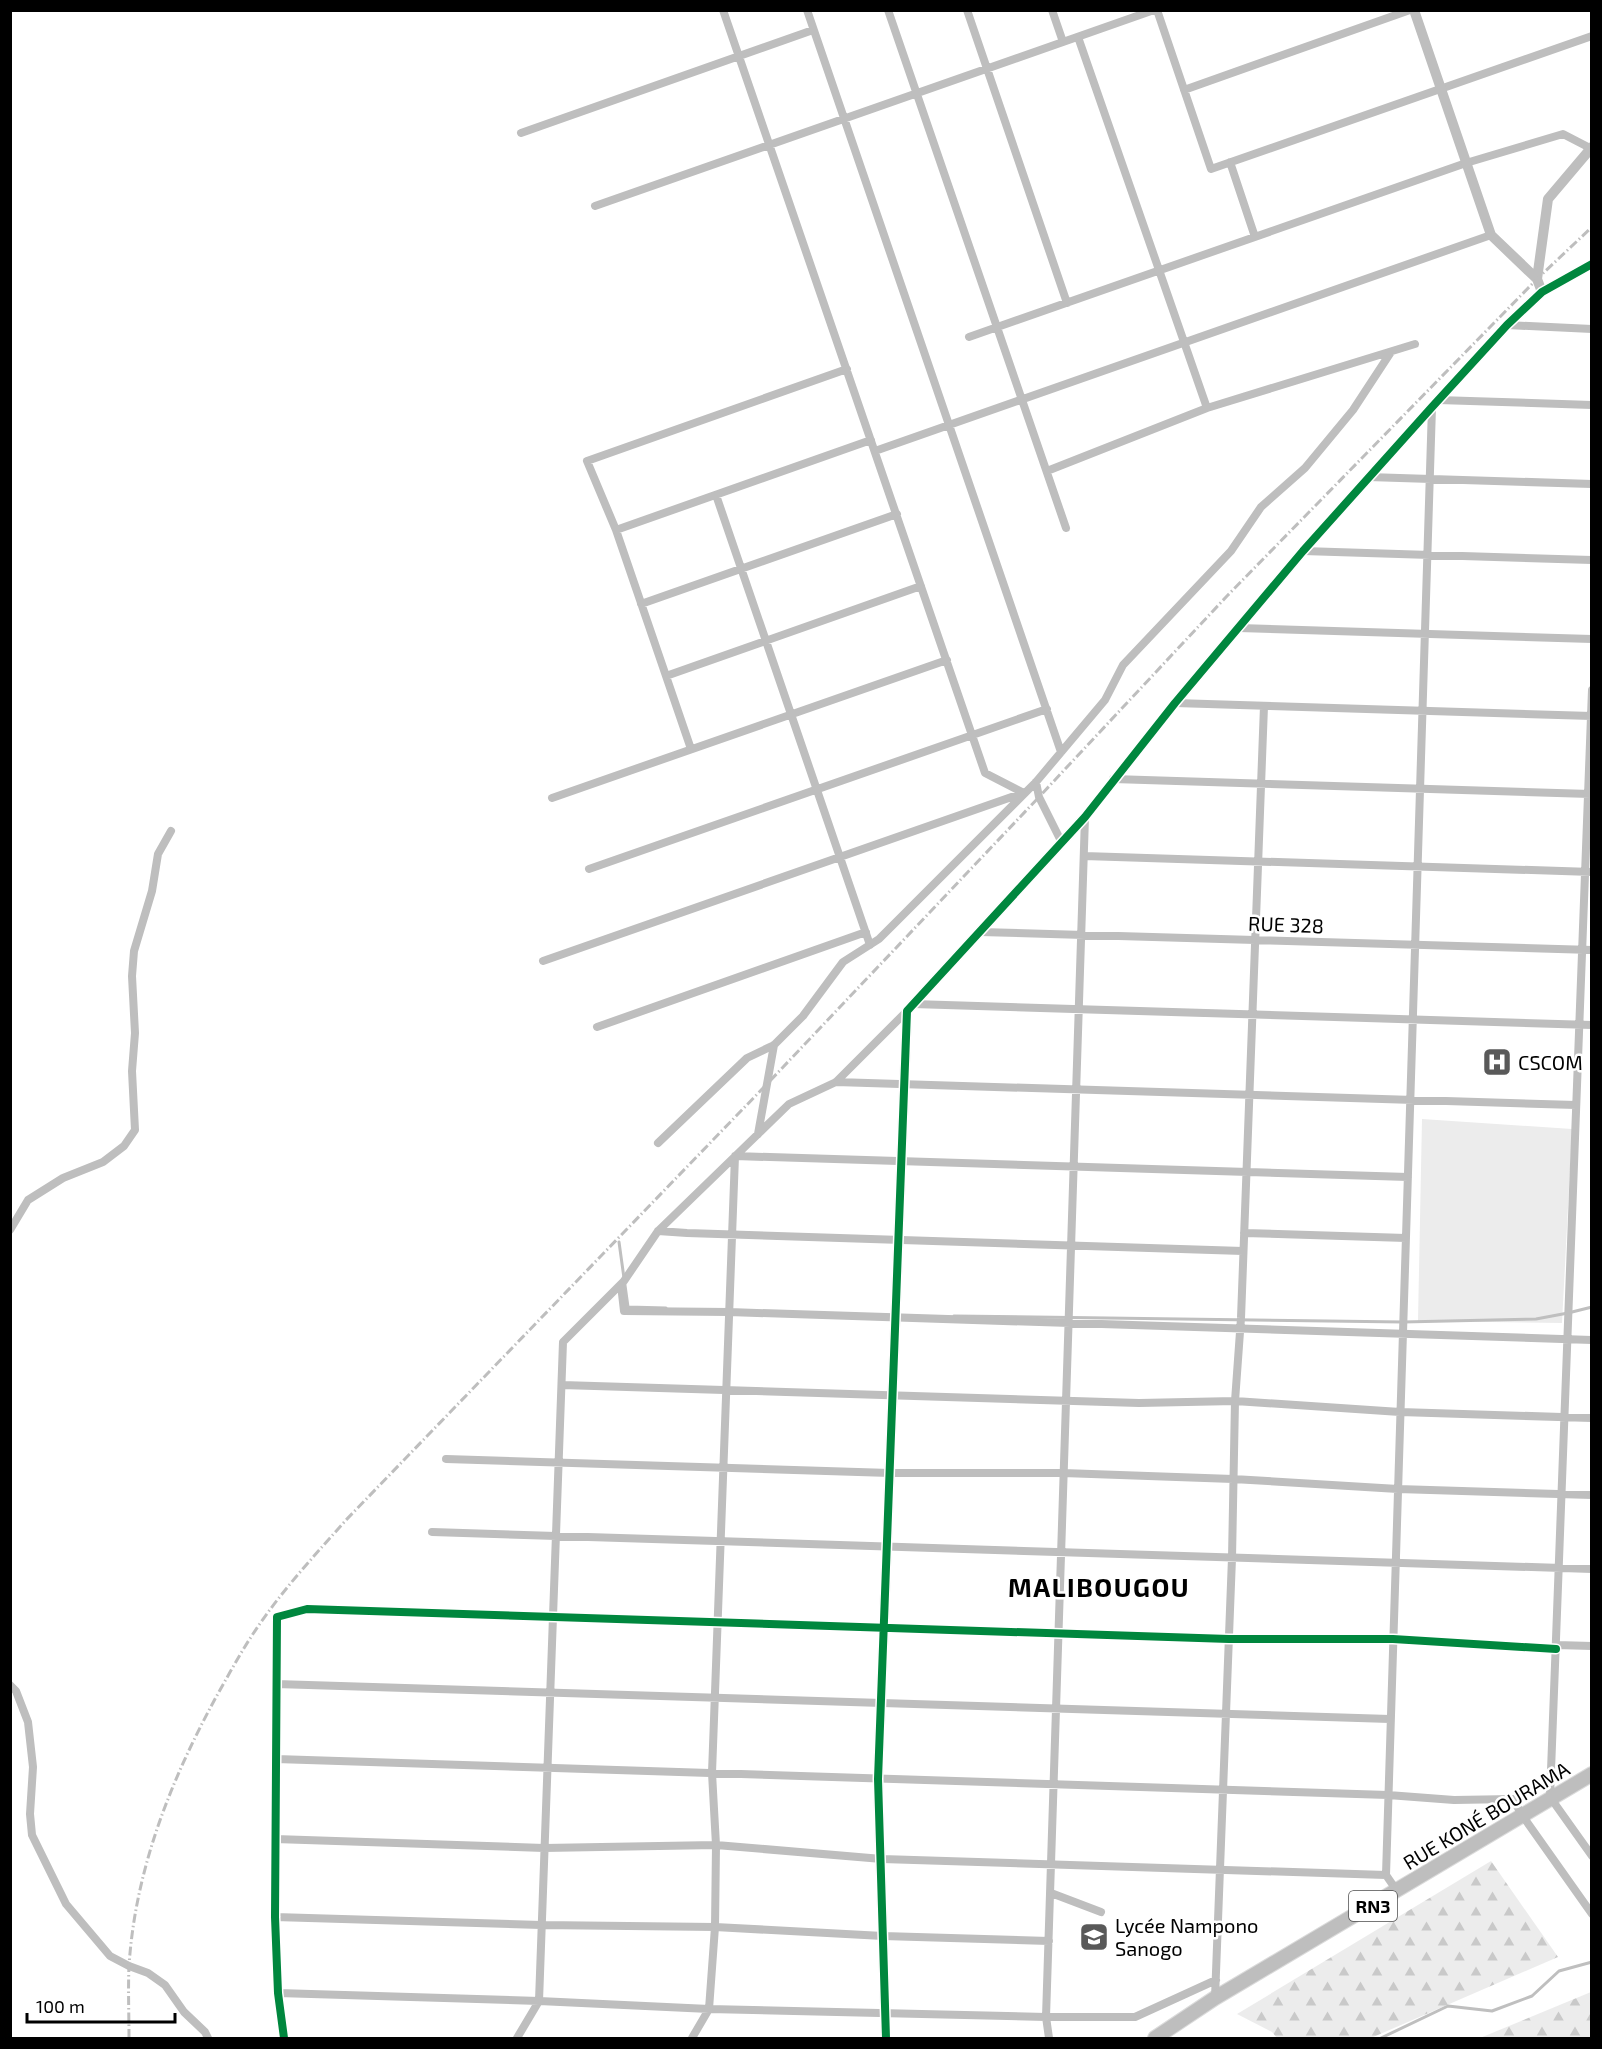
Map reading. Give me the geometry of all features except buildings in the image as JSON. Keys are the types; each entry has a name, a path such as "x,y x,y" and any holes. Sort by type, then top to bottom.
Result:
{"highway":[{"name":"RUE KONÉ BOURAMA","path":"1155,2038 1215,1998 1592,1774"}],"street":[{"path":"723,10 985,772 1024,793"},
{"path":"807,10 1061,752"},
{"path":"888,10 1066,528"},
{"path":"967,10 1067,303"},
{"path":"1052,10 1063,42"},
{"path":"595,206 1155,10 1211,169 1592,36"},
{"path":"1184,90 1412,10 1491,235 1537,279 1542,292"},
{"path":"522,133 813,30"},
{"path":"1078,37 1207,408"},
{"path":"969,337 1466,163 1563,134 1591,148 1548,199 1537,279"},
{"path":"1230,162 1256,237"},
{"path":"875,451 1491,235"},
{"path":"517,2038 539,2001 564,1342 621,1286 658,1231 789,1104 836,1082 980,932 1085,817 1175,703 1367,477 1507,325 1542,292 1592,264"},
{"path":"1507,325 1592,329"},
{"path":"1047,471 1207,408 1414,344"},
{"path":"658,1143 747,1058 774,1045 803,1016 843,962 879,939 1036,782 1105,699 1123,664 1231,551 1261,507 1305,468 1353,410 1391,352"},
{"path":"691,749 615,530 586,461 847,369"},
{"path":"1435,404 1592,405"},
{"path":"1397,1891 1386,1875 1388,1795 1427,556 1435,404"},
{"path":"615,530 871,440"},
{"path":"1367,477 1592,484"},
{"path":"716,495 870,945"},
{"path":"641,604 897,514"},
{"path":"1303,551 1592,560"},
{"path":"666,676 921,586"},
{"path":"1239,628 1592,639"},
{"path":"552,798 947,660"},
{"path":"1592,690 1588,872 1582,950 1550,1797 1592,1856"},
{"path":"1175,703 1591,716"},
{"path":"1215,1998 1232,1557 1235,1401 1244,1233 1264,706"},
{"path":"589,869 1047,709"},
{"path":"1113,779 1590,794"},
{"path":"1036,782 1039,797 1062,843"},
{"path":"543,961 1024,793"},
{"path":"1049,2038 1046,2017 1085,817"},
{"path":"10,1230 28,1200 63,1178 103,1162 124,1146 135,1130 132,1071 135,1032 132,976 134,951 152,891 158,854 171,831"},
{"path":"1084,856 1588,872"},
{"path":"597,1027 866,932"},
{"name":"RUE 328","path":"980,932 1592,950"},
{"path":"910,1007 1079,1009 1592,1025"},
{"path":"885,2038 882,1859 878,1779 904,1084 910,1007"},
{"path":"758,1134 774,1045"},
{"path":"836,1082 1576,1105"},
{"path":"735,1156 1408,1177"},
{"path":"692,2038 709,2009 715,1927 716,1845 712,1773 735,1156"},
{"path":"658,1231 1243,1251"},
{"path":"1244,1233 1406,1238"},
{"path":"621,1286 624,1311 896,1317 1592,1340"},
{"path":"562,1385 1139,1404 1235,1401 1400,1412 1592,1418"},
{"path":"446,1459 890,1473 1063,1473 1592,1496"},
{"path":"432,1532 1592,1569"},
{"path":"284,2038 278,1993 275,1917 277,1617 307,1610 1229,1639 1393,1639 1556,1647 1592,1646"},
{"path":"276,1684 1390,1719"},
{"path":"10,1685 16,1690 28,1722 33,1767 30,1814 32,1835 66,1905 110,1956 148,1973 165,1984 184,2012 205,2032 208,2038"},
{"path":"276,1759 1388,1795 1454,1800 1513,1799 1592,1914"},
{"path":"275,1839 544,1848 716,1845 882,1859 1386,1875"},
{"path":"1051,1893 1101,1912"},
{"path":"275,1917 542,1925 715,1927 884,1936 1049,1941"},
{"path":"278,1993 709,2009 1135,2017 1216,1980"}],"green space":[{"path":"1422,1119 1572,1129 1562,1323 1418,1321"},
{"path":"1491,1861 1558,1957 1371,2038 1277,2038 1272,2032 1237,2014"},
{"path":"1591,1992 1591,2038 1480,2038"}],"waterway":[{"path":"619,1242 628,1307 666,1308"},
{"path":"954,1316 1403,1322 1536,1319 1592,1307"},
{"path":"1381,2038 1448,2006 1492,2011 1532,1996 1559,1971 1592,1962"}],"railway":[{"path":"129,2038 129,1966 133,1931 139,1896 157,1828 183,1762 215,1699 253,1634 290,1584 346,1520 767,1084 1227,596 1537,279 1592,227"}],"cycle path":[{"path":"886,2038 878,1779 907,1011 1085,817 1175,703 1303,551 1507,325 1542,292 1592,264"},
{"path":"284,2038 278,1993 275,1917 277,1617 307,1609 1229,1639 1393,1639 1556,1649"}],"place":[{"name":"CSCOM","path":"1497,1062"},
{"name":"Lycée Nampono Sanogo","path":"1094,1937"}],"district":[{"name":"MALIBOUGOU","path":"1099,1586"}]}
